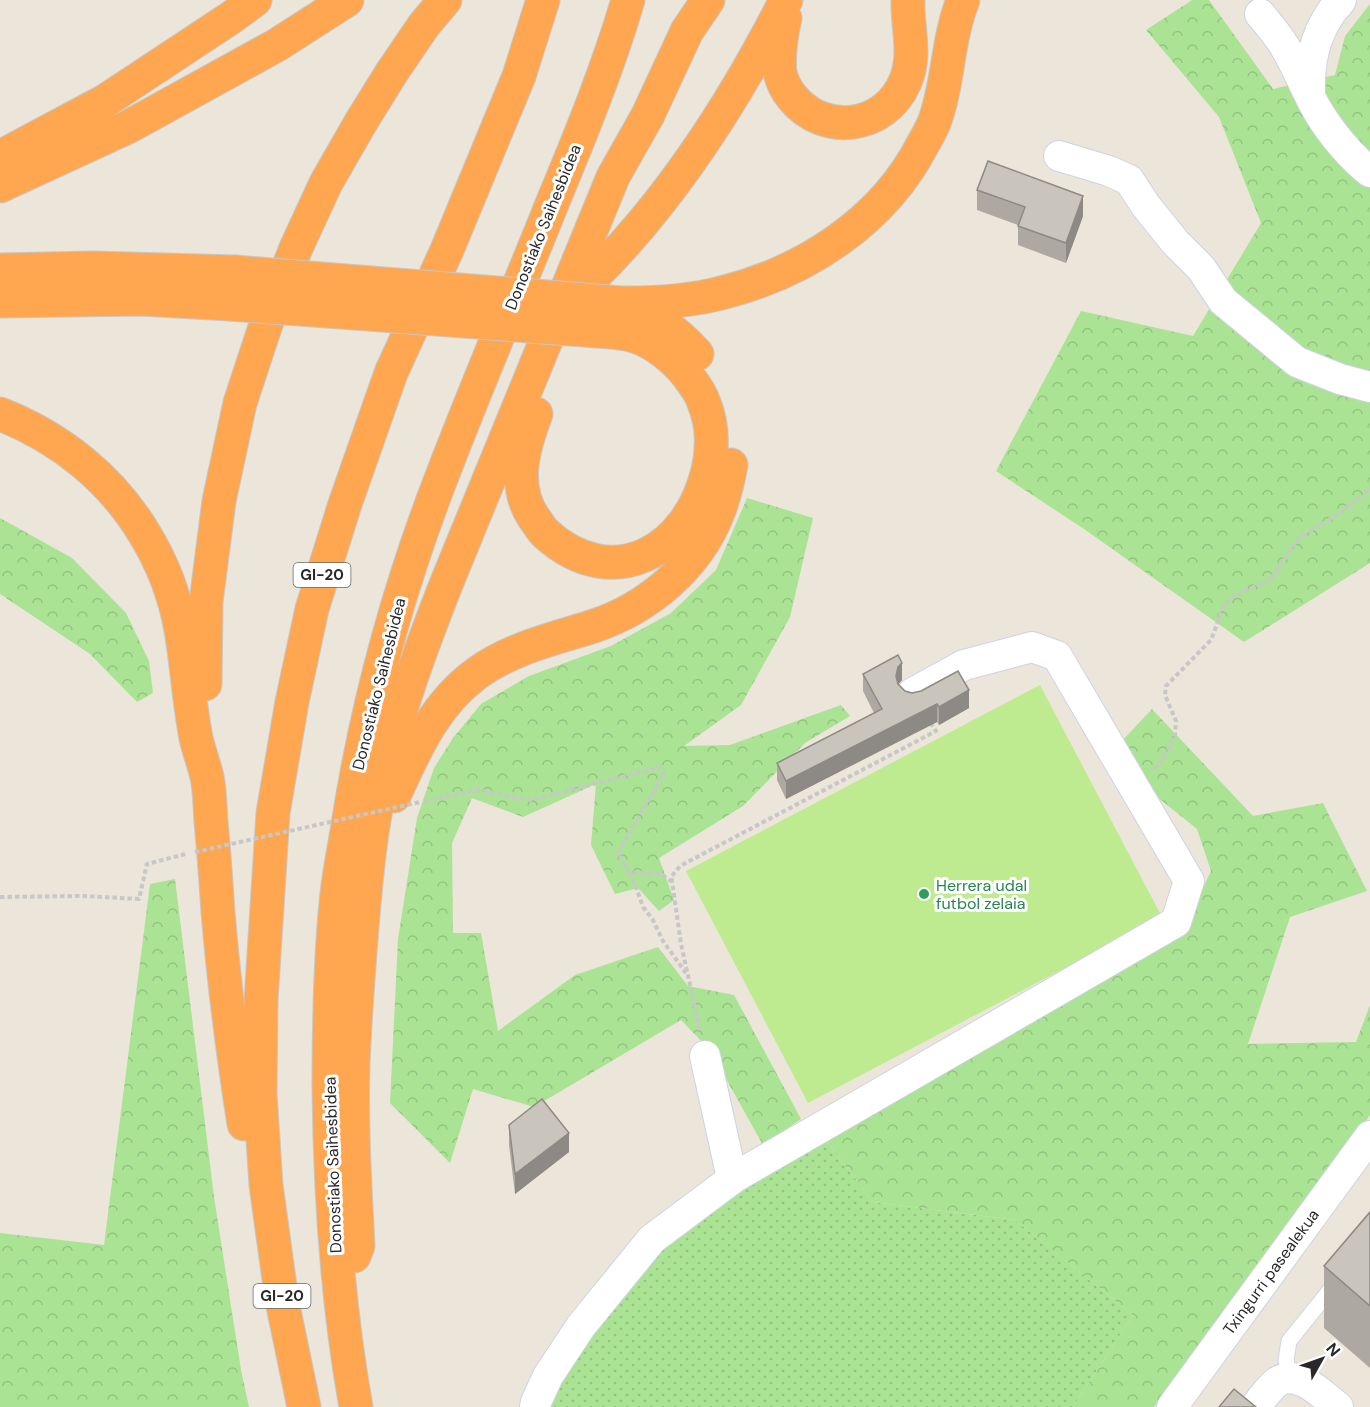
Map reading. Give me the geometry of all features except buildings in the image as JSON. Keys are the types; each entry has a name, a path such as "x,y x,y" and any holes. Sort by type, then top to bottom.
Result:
{"highway":[{"path":"0,157 105,101 255,0"},
{"path":"0,186 130,126 277,45 347,0"},
{"path":"266,1185 245,1131 232,1048 222,956 208,778 205,692 206,602 219,501 240,403 266,324 326,183 392,72 424,25 445,0"},
{"name":"GI-20","path":"304,1407 282,1301 266,1185 260,1094 261,1000 272,824 292,702 312,609 345,504 391,373 447,250 519,76 543,0"},
{"name":"Donostiako Saihesbidea","path":"356,1407 340,1294 332,1196 329,1023 336,902 352,796 388,637 438,486 591,109 628,0"},
{"path":"340,1294 358,1246 353,1066 369,850 381,784 400,711 421,648 613,177 648,115 687,31 708,0"},
{"path":"593,277 621,249 694,154 762,47 787,0"},
{"path":"787,0 780,40 780,74 788,92 799,105 815,116 845,123 861,121 881,113 897,98 902,89 912,58 908,0"},
{"path":"0,270 83,268 235,272 616,318 662,303 724,293 794,267 834,243 867,217 894,189 915,159 933,125 944,89 954,29 963,0"},
{"path":"616,318 635,336 654,345 682,368 704,402 712,438 711,456 704,485 683,526 654,551 636,560 613,563 590,560 565,548 543,532 522,492 522,466 524,446 593,277 628,183 648,115"},
{"path":"0,301 142,299 616,318 644,312 684,339 713,373 722,390 730,414 733,441 731,466 717,515 691,559 655,595 629,611 596,626 549,639 511,654 478,673 451,695 430,724 411,758 369,850"},
{"path":"0,414 49,437 77,457 125,505 144,533 160,563 181,628 196,739 208,778"}],"street":[{"path":"1253,7 1274,22 1305,25 1320,19 1337,5"},
{"path":"1310,94 1309,72 1314,51 1324,25 1337,5"},
{"path":"1253,7 1286,48 1319,113 1338,139 1370,172"},
{"path":"1059,156 1109,171 1129,180 1168,233 1201,268 1223,301 1297,362 1340,379 1370,387"},
{"path":"535,1407 548,1376 581,1326 652,1239 735,1177 1176,922 1189,881 1056,656 1032,647 964,665 913,693"},
{"path":"705,1056 730,1169 735,1177"},
{"name":"Txingurri pasealekua","path":"1172,1407 1370,1136"},
{"path":"1255,1407 1278,1381 1290,1378 1302,1380 1338,1407"}],"lane":[{"path":"1290,1378 1286,1360 1289,1341 1341,1277"}],"path":[{"path":"1144,803 1149,777 1168,750 1175,734 1176,721 1165,695 1166,686 1211,640 1224,605 1235,595 1270,580 1298,539 1343,511 1370,488"},
{"path":"705,1056 681,944 671,877 680,866 936,731 913,693"},
{"path":"0,897 83,896 139,899 147,864 478,790 531,800 660,767 664,774 618,853 636,887 643,907 688,977"},
{"path":"629,872 661,874 672,881"}],"green space":[{"path":"1192,0 1209,0 1273,89 1335,75 1345,36 1370,4 1370,563 1244,642 1084,529 996,471 1081,311 1193,336 1261,223 1219,117 1146,30"},
{"path":"747,498 813,518 790,617 741,705 684,746 730,745 841,705 850,716 805,743 743,806 659,858 674,900 659,911 638,888 615,894 591,845 596,784 523,817 472,798 452,843 453,933 481,933 498,1031 575,975 658,947 688,986 734,995 801,1119 763,1145 710,1050 681,1020 534,1107 473,1089 450,1163 390,1103 398,939 417,818 434,768 453,738 481,704 529,676 611,646 671,613 716,570"},
{"path":"0,518 72,558 126,613 149,661 153,693 137,702 90,654 0,594"},
{"name":"Herrera udal futbol zelaia","path":"1040,685 1162,917 808,1103 686,871"},
{"path":"1152,709 1253,816 1323,803 1367,891 1290,917 1248,1044 1356,1042 1370,1005 1370,1115 1154,1407 1073,1407 1133,1315 1015,1220 873,1202 822,1135 1182,932 1211,871 1197,829 1151,792 1122,741"},
{"path":"175,879 214,1197 241,1370 249,1407 0,1407 0,1233 104,1245 150,884"},
{"path":"822,1135 873,1202 1015,1220 1133,1315 1073,1407 548,1407 565,1370 665,1239"}],"place":[{"name":"Herrera udal futbol zelaia","path":"924,894"}]}
